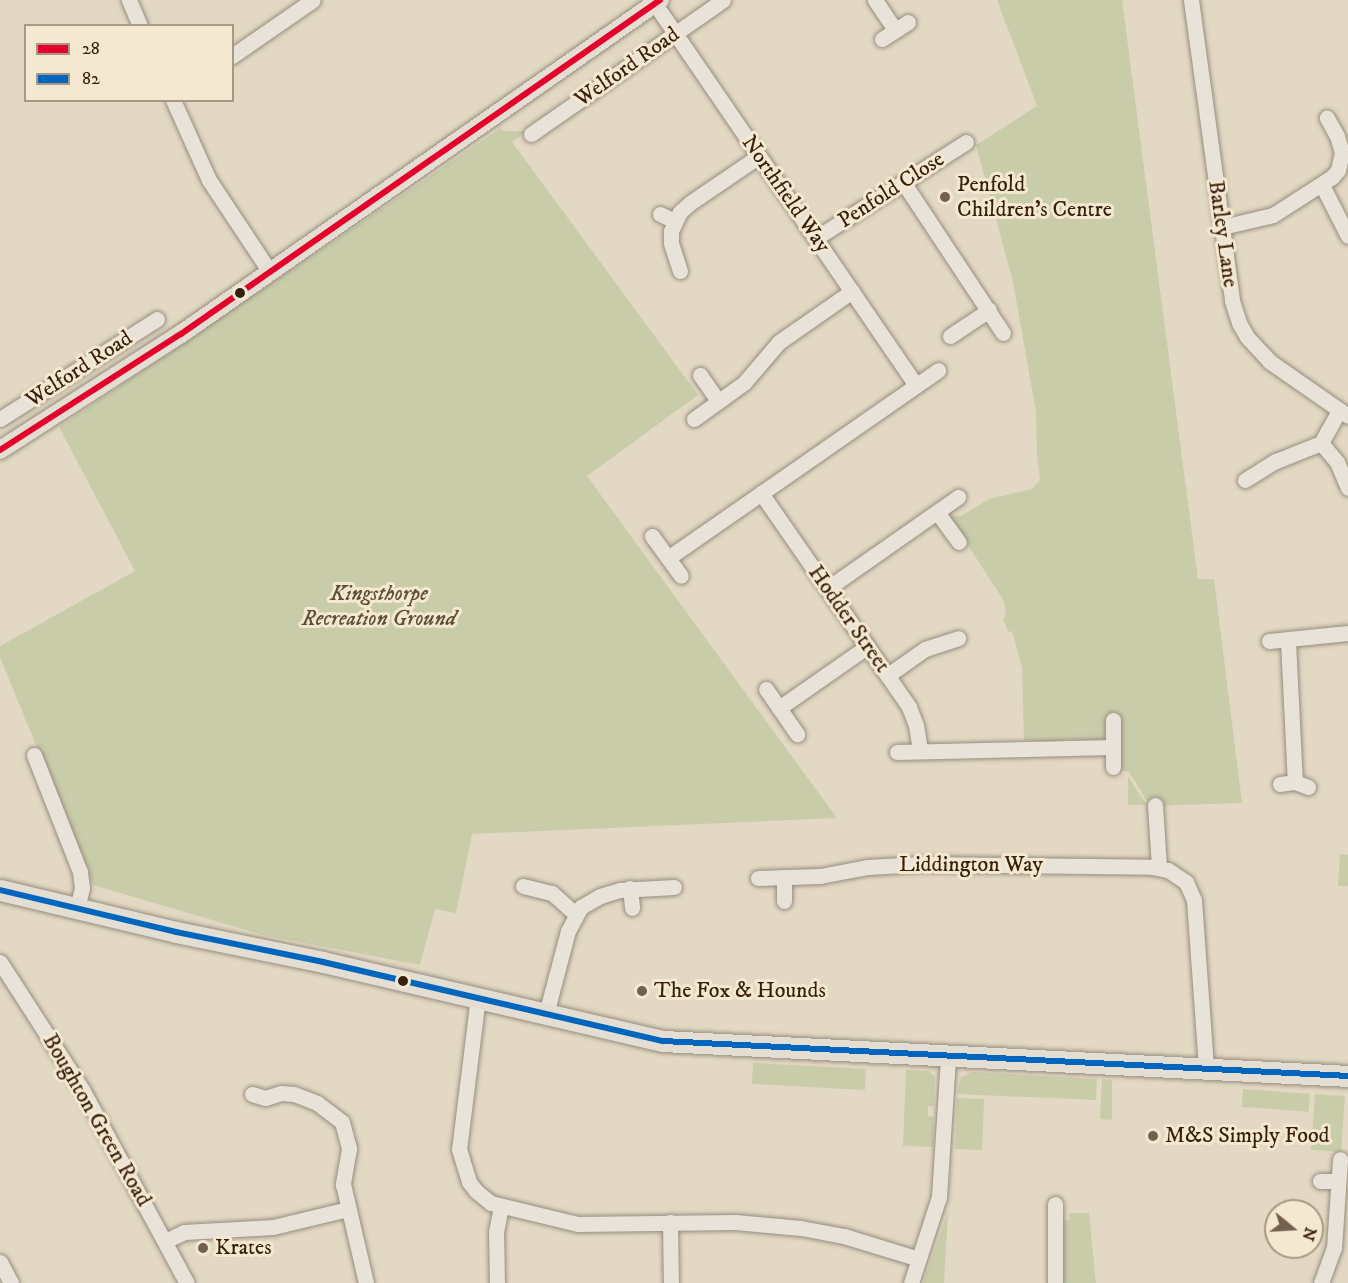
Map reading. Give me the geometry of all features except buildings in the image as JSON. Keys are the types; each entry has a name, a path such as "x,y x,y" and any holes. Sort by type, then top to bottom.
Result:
{"highway":[{"path":"0,890 221,943 478,997 676,1043 1206,1067 1348,1076"}],"main road":[{"name":"Welford Road","path":"0,450 181,334 657,2"}],"street":[{"path":"129,0 139,24"},
{"path":"234,55 313,0"},
{"name":"Welford Road","path":"531,134 723,0"},
{"path":"875,0 901,26 882,39"},
{"name":"Barley Lane","path":"1191,0 1232,301 1239,323 1247,337 1269,361 1343,413"},
{"name":"Northfield Way","path":"657,2 675,32 916,385"},
{"path":"174,102 209,180 270,272"},
{"path":"1222,227 1272,215 1322,185 1338,170 1342,153 1337,136 1327,118"},
{"name":"Penfold Close","path":"816,238 966,142"},
{"path":"680,271 671,243 675,221 690,202 759,156"},
{"path":"903,182 1003,333"},
{"path":"1322,185 1348,236"},
{"path":"660,214 675,221"},
{"path":"694,419 744,383 778,342 852,291"},
{"path":"950,336 989,310"},
{"name":"Welford Road","path":"0,419 157,319"},
{"path":"668,558 938,370"},
{"path":"700,375 718,402"},
{"path":"1245,480 1276,461 1321,443 1343,413"},
{"path":"1321,443 1337,462 1348,488"},
{"name":"Hodder Street","path":"761,493 888,675 913,716 920,751"},
{"path":"828,588 958,497"},
{"path":"937,512 959,542"},
{"path":"652,536 681,576"},
{"path":"1269,641 1348,633"},
{"path":"888,675 925,649 958,638"},
{"path":"1288,640 1294,784"},
{"path":"779,708 868,646"},
{"path":"766,689 797,734"},
{"path":"1113,720 1113,767"},
{"path":"897,752 1113,747"},
{"path":"34,755 80,872 82,888 77,908"},
{"path":"1155,806 1159,867 1179,876 1193,895 1206,1067"},
{"name":"Liddington Way","path":"758,878 830,875 868,867 911,864 1159,867"},
{"path":"784,878 784,901"},
{"path":"523,887 552,892 576,914"},
{"path":"546,1014 563,945 581,907 600,896 630,888 674,887"},
{"path":"630,888 632,908"},
{"name":"Boughton Green Road","path":"0,962 70,1069 187,1283"},
{"path":"478,997 459,1149 464,1173 483,1198 501,1207 578,1224 759,1223 801,1228 844,1236 920,1259"},
{"path":"911,1283 934,1216 941,1183 948,1056"},
{"path":"260,1101 281,1093 294,1094 317,1103 342,1122 348,1140 342,1177 366,1283"},
{"path":"1321,1283 1334,1248 1340,1159"},
{"path":"1320,1181 1338,1181"},
{"path":"1055,1204 1055,1283"},
{"path":"496,1283 496,1232 501,1207"},
{"path":"165,1241 184,1232 273,1227 348,1209"},
{"path":"670,1222 670,1283"},
{"path":"0,1262 11,1283"}],"green space":[{"path":"997,0 1122,0 1198,579 1214,579 1242,803 1150,806 1129,772 1118,770 1107,734 1103,741 1065,739 1060,743 1033,744 1033,740 1024,740 1022,668 1012,631 1008,632 1003,618 1006,616 1004,601 949,516 961,516 989,499 1032,489 1040,480 1036,412 1013,282 976,145 1037,106"},
{"name":"Kingsthorpe Recreation Ground","path":"501,128 504,131 527,131 512,142 698,395 587,476 837,818 472,834 456,913 435,909 420,965 263,935 93,885 0,657 0,646 135,571 59,427"},
{"path":"1128,776 1138,792 1147,805 1128,805"},
{"path":"1340,854 1348,855 1348,886 1338,886"},
{"path":"753,1063 866,1069 865,1090 752,1084"},
{"path":"906,1070 929,1071 935,1077 934,1106 928,1106 928,1116 934,1117 933,1147 903,1146"},
{"path":"973,1072 1097,1079 1096,1100 957,1094 961,1077"},
{"path":"1102,1079 1112,1080 1112,1120 1100,1119"},
{"path":"1243,1089 1310,1094 1309,1112 1242,1107"},
{"path":"1315,1094 1345,1096 1341,1152 1311,1150"},
{"path":"957,1098 984,1099 982,1150 955,1149"},
{"path":"948,1212 944,1283 923,1283"},
{"path":"1070,1213 1089,1213 1096,1283 1062,1283 1063,1221 1069,1220"}],"transit line":[{"name":"28","path":"0,450 181,334 660,0"},
{"name":"82","path":"0,890 176,932 323,962 663,1041 1348,1076"}],"place":[{"name":"Penfold Children's Centre","path":"945,197"},
{"name":"The Fox & Hounds","path":"642,991"},
{"name":"M&S Simply Food","path":"1153,1136"},
{"name":"Krates","path":"203,1248"}]}
